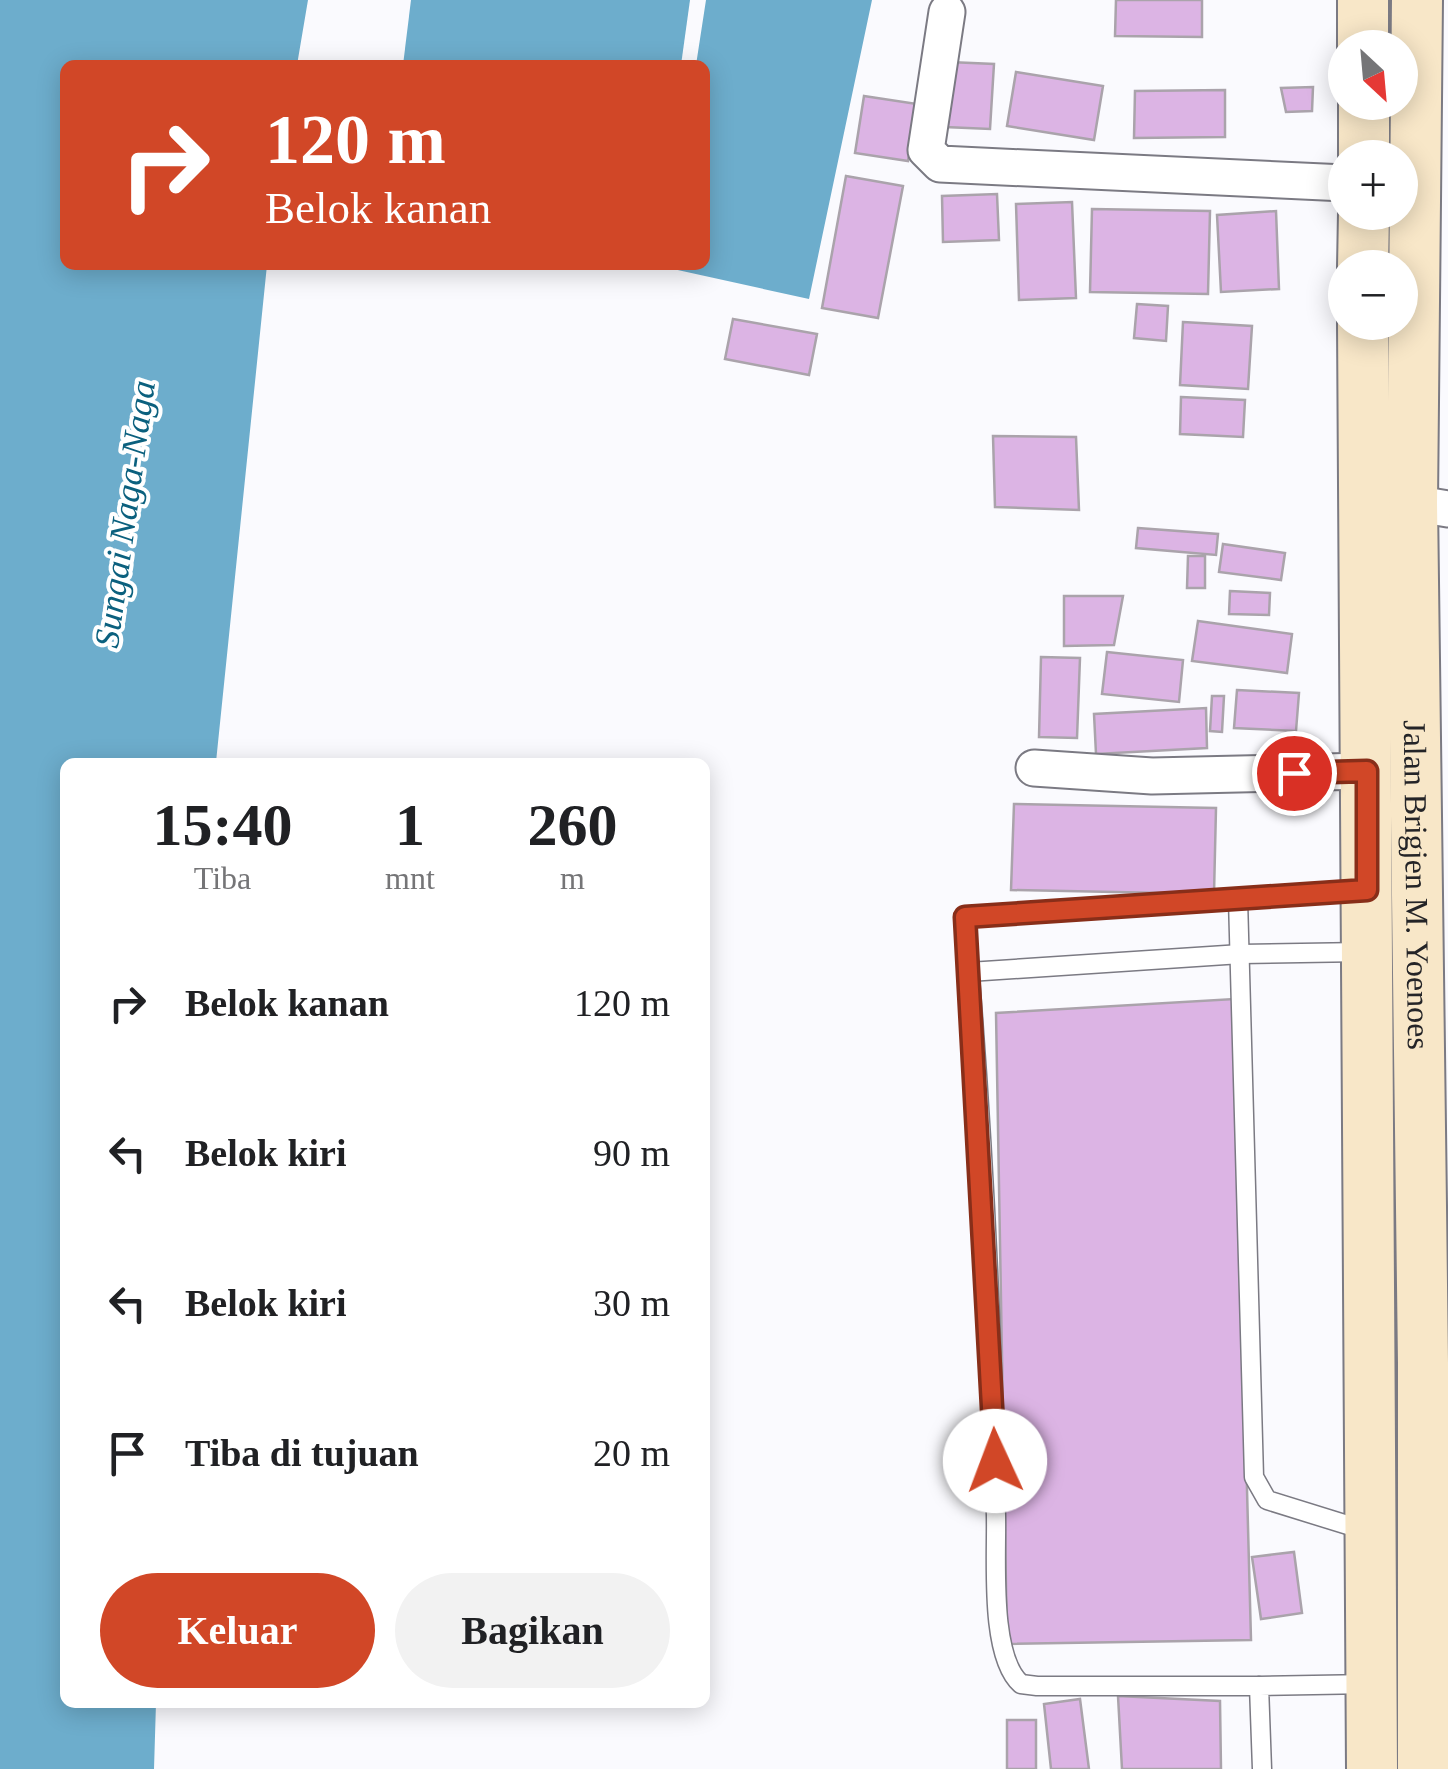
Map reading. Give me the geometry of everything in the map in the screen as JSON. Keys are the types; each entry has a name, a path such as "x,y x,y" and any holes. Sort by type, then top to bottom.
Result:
{"main road":[{"path":"1363,0 1363,30"},
{"name":"Jalan Brigjen M. Yoenoes","path":"1416,0 1430,506 1420,1131 1436,1362 1423,1769"},
{"name":"Jalan Brigjen M. Yoenoes","path":"1364,340 1372,1769"},
{"path":"1368,1131 1420,1131"}],"street":[{"path":"947,12 926,150 940,164 1075,174 1328,182"},
{"path":"1034,768 1152,776 1367,771"}],"lane":[{"path":"1367,890 965,917 994,1428 997,1595 1006,1666 1020,1684 1038,1686 1371,1684"},
{"path":"1238,899 1254,1477 1268,1500 1368,1531"},
{"path":"969,972 1241,954 1368,952"},
{"path":"1259,1686 1262,1769"}],"water":[{"name":"Sungai Naga-Naga","path":"0,0 308,0 298,60 60,60 60,270 266,270 216,758 60,758 60,1708 156,1708 154,1769 0,1769"},
{"path":"411,0 690,0 682,60 404,60"},
{"path":"706,0 872,0 809,299 678,270 710,270 710,60 697,60"}],"building":[{"path":"1116,0 1202,0 1202,37 1115,36"},
{"path":"949,62 994,64 990,129 945,127"},
{"path":"1016,72 1103,86 1094,140 1007,126"},
{"path":"1313,87 1312,111 1286,112 1281,88"},
{"path":"1225,90 1225,137 1134,138 1135,91"},
{"path":"864,96 917,104 908,161 855,153"},
{"path":"846,176 903,186 878,318 822,308"},
{"path":"997,194 999,240 943,242 942,196"},
{"path":"1072,202 1076,298 1019,300 1016,204"},
{"path":"1092,209 1210,211 1208,294 1090,292"},
{"path":"1276,211 1279,289 1221,292 1217,215"},
{"path":"1137,304 1168,306 1166,341 1134,338"},
{"path":"733,319 817,334 809,375 725,359"},
{"path":"1183,322 1252,326 1248,389 1180,385"},
{"path":"1181,397 1245,400 1243,437 1180,434"},
{"path":"993,436 1076,437 1079,510 995,507"},
{"path":"1138,528 1218,534 1216,555 1136,548"},
{"path":"1223,544 1285,553 1281,580 1219,572"},
{"path":"1188,556 1205,556 1205,588 1187,588"},
{"path":"1230,591 1270,593 1269,615 1229,614"},
{"path":"1064,596 1123,596 1114,645 1064,646"},
{"path":"1198,621 1292,634 1287,673 1192,661"},
{"path":"1107,652 1183,660 1179,702 1102,694"},
{"path":"1041,657 1080,658 1077,738 1039,737"},
{"path":"1237,690 1299,693 1296,731 1234,728"},
{"path":"1212,696 1224,696 1222,732 1210,731"},
{"path":"1206,708 1207,748 1096,754 1094,714"},
{"path":"1014,804 1216,808 1214,894 1011,890"},
{"path":"1234,999 1251,1640 1007,1644 996,1013"},
{"path":"1294,1552 1302,1613 1261,1619 1252,1557"},
{"path":"1118,1696 1220,1701 1221,1769 1122,1769"},
{"path":"1080,1699 1089,1769 1051,1769 1044,1704"},
{"path":"1007,1720 1036,1720 1036,1769 1007,1769"}],"route":[{"path":"995,1461 965,917 1367,890 1367,771 1294,773"}]}
